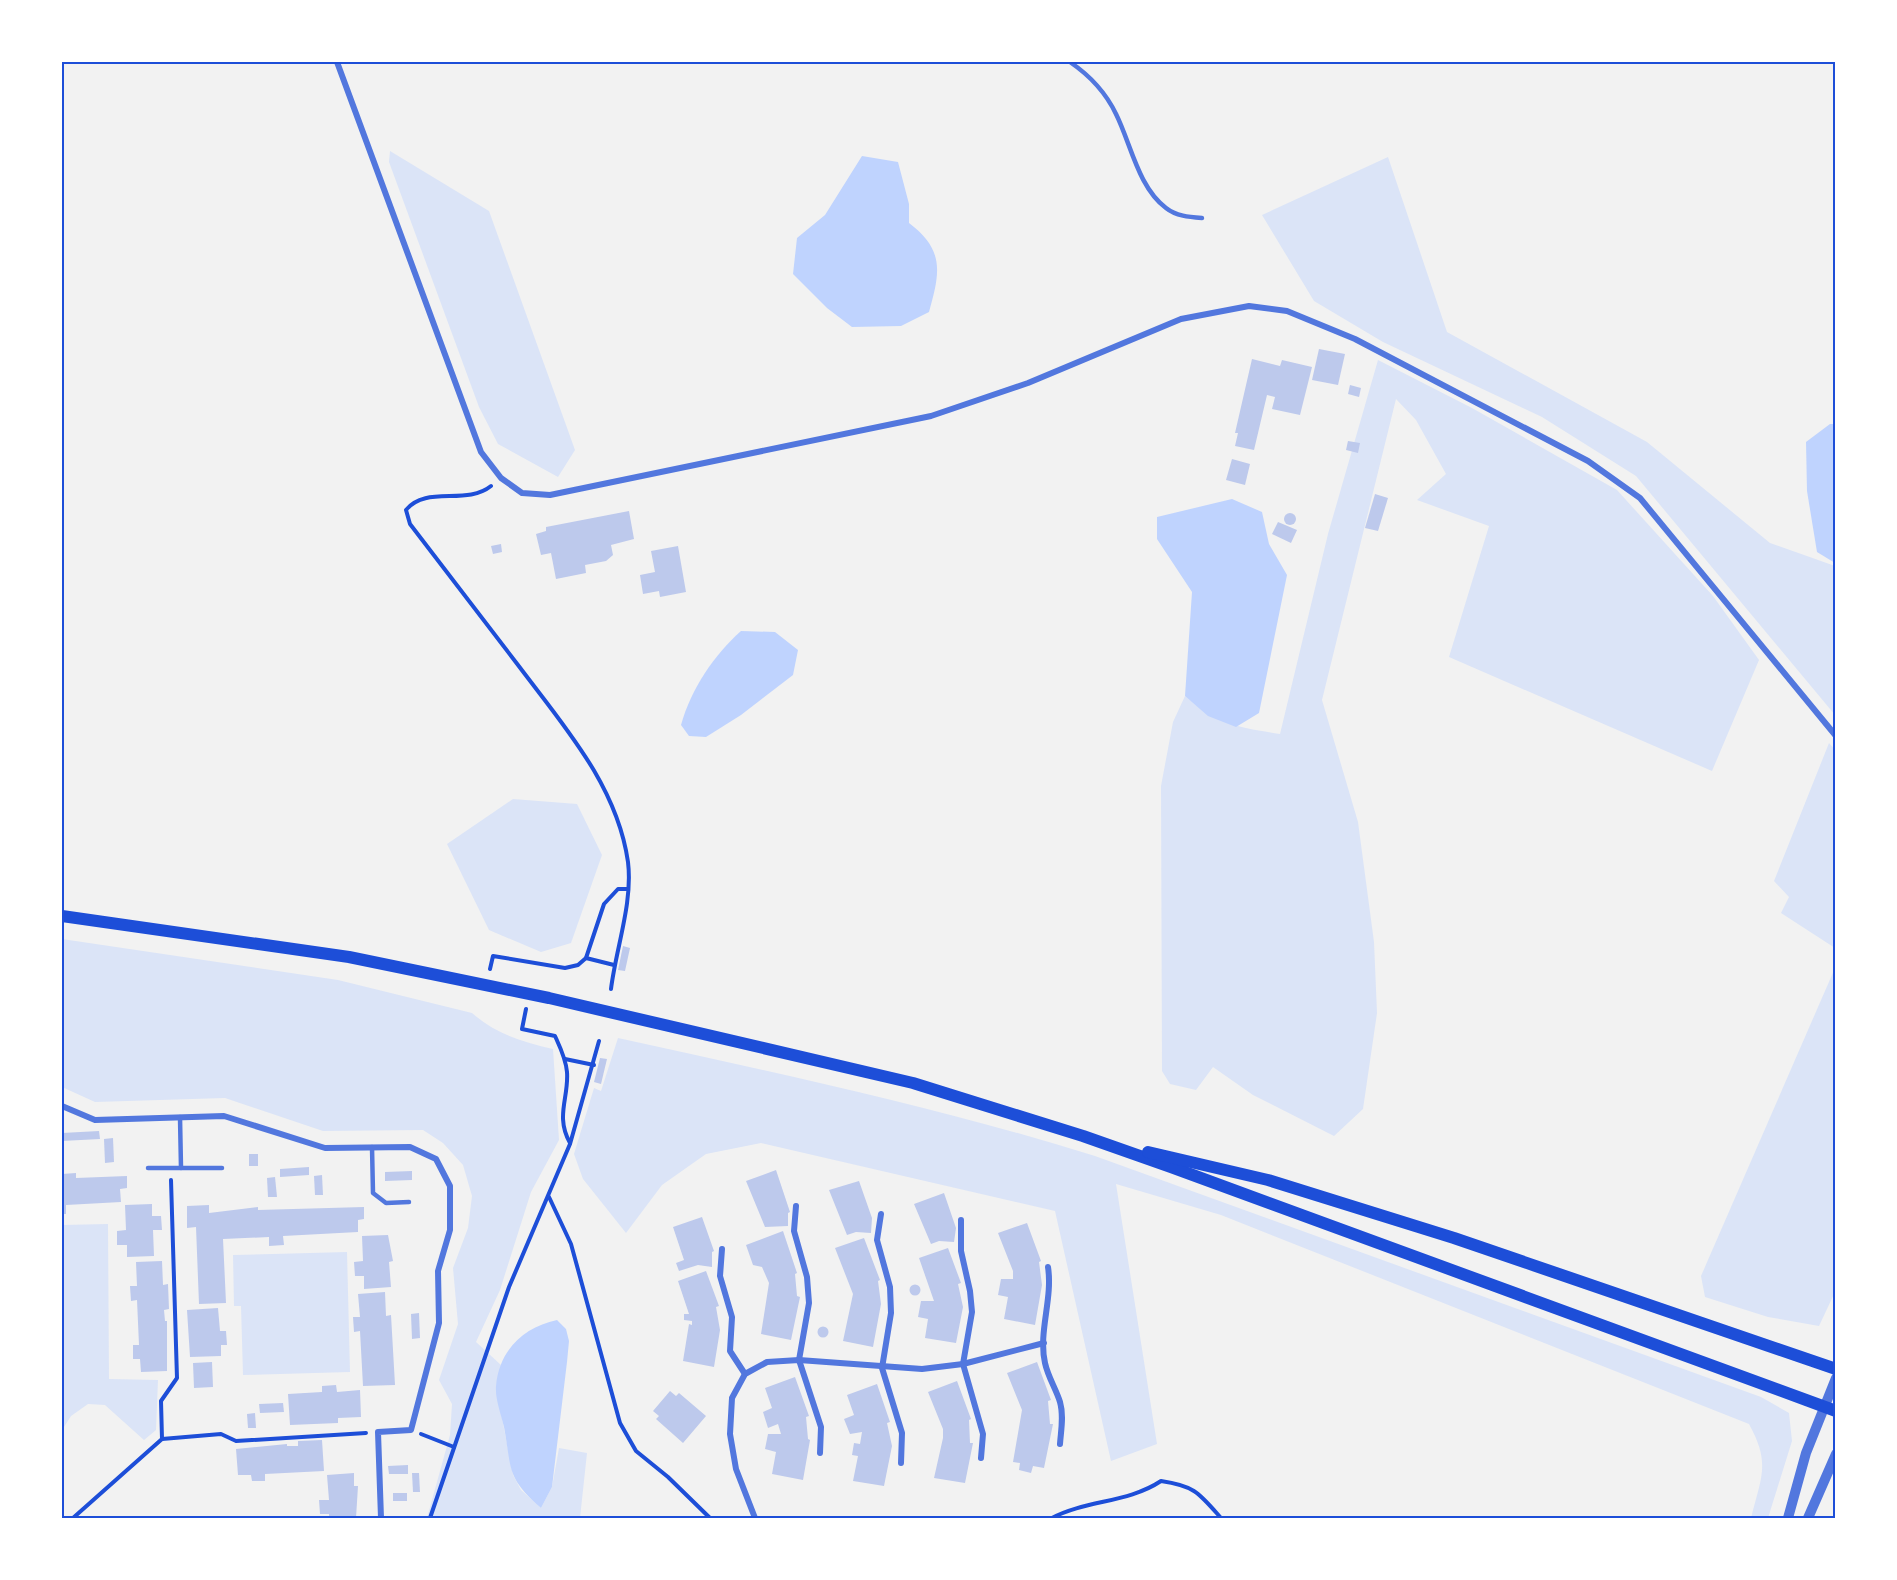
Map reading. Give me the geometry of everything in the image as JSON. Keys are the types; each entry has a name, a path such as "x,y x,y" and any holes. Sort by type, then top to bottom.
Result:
{"main road":[{"path":"62,916 349,957 529,993 913,1083 1083,1136 1830,1408"},
{"path":"1083,1136 1268,1180 1454,1238 1836,1369"}],"street":[{"path":"337,62 481,452 501,478 522,493 550,495 931,416 1028,384 1181,319 1249,306 1287,311 1355,339 1588,461 1640,498 1836,736"},
{"path":"62,1106 95,1120 224,1116 325,1148 410,1147 436,1159 450,1186 450,1230 438,1271 440,1323 411,1430 378,1432 381,1518"},
{"path":"796,1206 794,1231 807,1277 809,1304 799,1360 821,1427 820,1453"},
{"path":"881,1214 877,1240 890,1287 891,1313 882,1368 902,1433 901,1463"},
{"path":"961,1220 961,1251 972,1312 963,1364 983,1434 981,1458"},
{"path":"722,1249 720,1276 732,1317 730,1351 745,1374"},
{"path":"1048,1267 1051,1283 1044,1343 1045,1364 1060,1403 1062,1420 1060,1444"},
{"path":"755,1518 736,1469 730,1434 732,1398 745,1374 767,1362 799,1360 922,1370 963,1364 1044,1343"},
{"path":"1788,1518 1806,1453 1830,1408 1836,1378"},
{"path":"1808,1518 1836,1454"}],"lane":[{"path":"1071,62 1100,89 1115,113 1144,180 1155,197 1166,209 1179,215 1202,218"},
{"path":"180,1117 180,1168"},
{"path":"372,1147 373,1193 386,1203 409,1202"},
{"path":"148,1168 222,1168"}],"path":[{"path":"501,478 485,491 463,497 425,498 413,501 406,510 410,524 575,741 606,789 619,825 628,863 627,889 611,989"},
{"path":"486,984 493,956 564,968 578,965 586,958 604,904 618,890 627,889"},
{"path":"586,958 614,965"},
{"path":"529,993 522,1029 555,1036 565,1059 567,1075 562,1103 562,1121 570,1144"},
{"path":"430,1518 509,1287 570,1144 599,1041"},
{"path":"565,1059 594,1065"},
{"path":"162,1439 161,1401 177,1378 170,1168"},
{"path":"549,1196 571,1244 620,1423 636,1451 668,1477 710,1518"},
{"path":"411,1430 454,1447"},
{"path":"73,1518 162,1439 221,1434 236,1441 378,1432"},
{"path":"1052,1518 1071,1508 1146,1491 1161,1481 1186,1485 1197,1491 1221,1518"}],"shaded area":[{"path":"390,151 489,211 575,450 558,477 498,444 479,407 389,162"},
{"path":"1388,157 1447,332 1647,442 1770,543 1835,566 1835,715 1636,476 1542,417 1383,342 1314,301 1262,215"},
{"path":"1378,360 1472,408 1617,490 1713,596 1759,660 1712,771 1449,657 1489,526 1417,500 1446,474 1416,420 1396,399 1322,700 1358,822 1374,942 1377,1013 1363,1109 1334,1136 1253,1095 1213,1067 1196,1090 1170,1084 1162,1071 1161,786 1173,722 1185,696 1208,713 1229,723 1280,734 1328,534"},
{"path":"1829,743 1836,751 1835,948 1781,913 1789,897 1774,881"},
{"path":"513,799 577,804 602,855 571,943 541,952 489,930 447,844"},
{"path":"62,939 338,980 472,1013 490,1026 510,1036 553,1049 559,1140 531,1192 500,1290 476,1342 501,1365 496,1387 513,1475 521,1490 541,1508 552,1487 559,1448 587,1453 580,1518 427,1518 450,1435 452,1404 439,1380 458,1324 453,1268 468,1228 472,1196 463,1165 443,1143 423,1130 323,1131 225,1098 95,1102 62,1087"},
{"path":"1835,968 1835,1292 1819,1326 1768,1317 1705,1297 1701,1276"},
{"path":"618,1038 917,1106 1095,1156 1761,1397 1789,1413 1792,1441 1768,1518 1751,1518 1761,1481 1762,1461 1756,1438 1749,1424 1221,1215 1116,1184 1157,1444 1111,1461 1055,1211 761,1143 706,1154 662,1185 626,1233 583,1179 574,1154 594,1088 601,1091"},
{"path":"108,1224 109,1379 158,1380 156,1430 144,1440 105,1405 88,1404 71,1416 62,1430 62,1225"},
{"path":"347,1252 350,1372 243,1375 241,1306 234,1306 233,1255"}],"water":[{"path":"862,156 898,162 909,204 909,223 929,243 937,263 936,285 929,312 901,326 852,327 827,308 793,274 797,238 825,215"},
{"path":"1830,424 1836,424 1835,563 1817,552 1807,491 1806,442"},
{"path":"1232,499 1262,512 1269,544 1287,575 1259,713 1236,727 1208,716 1185,696 1192,592 1157,539 1157,517"},
{"path":"741,631 775,632 798,650 793,675 741,715 706,737 689,736 681,725 691,698 713,662"},
{"path":"557,1320 566,1329 569,1341 552,1487 541,1508 522,1488 512,1472 496,1386 502,1361 515,1342 534,1328"}],"building":[{"path":"1319,349 1345,354 1338,385 1312,380"},
{"path":"1252,359 1280,366 1282,360 1312,367 1300,415 1272,409 1275,397 1267,395 1254,450 1235,446 1238,433 1235,433"},
{"path":"1350,385 1361,388 1359,397 1348,394"},
{"path":"1348,441 1360,443 1358,453 1346,450"},
{"path":"1232,459 1250,464 1245,485 1226,480"},
{"path":"1375,494 1388,498 1378,531 1365,528"},
{"path":"629,511 634,539 611,545 613,555 606,561 585,565 586,573 556,579 551,553 541,555 536,534 546,531 546,527"},
{"path":"1290,513 1296,519 1290,525 1284,519"},
{"path":"1278,522 1297,530 1291,543 1272,534"},
{"path":"501,544 502,552 493,554 491,546"},
{"path":"678,546 686,592 660,597 659,591 643,594 640,575 655,572 651,551"},
{"path":"623,946 630,948 625,971 618,970"},
{"path":"600,1058 607,1059 601,1084 594,1082"},
{"path":"99,1131 100,1139 62,1141 62,1133"},
{"path":"113,1138 114,1162 105,1163 104,1139"},
{"path":"249,1154 258,1154 258,1166 249,1166"},
{"path":"309,1167 309,1175 280,1177 280,1169"},
{"path":"776,1170 790,1212 788,1213 788,1226 765,1227 746,1181"},
{"path":"412,1171 412,1180 385,1181 385,1172"},
{"path":"76,1173 76,1178 127,1176 127,1188 120,1189 121,1202 66,1205 66,1214 62,1214 62,1174"},
{"path":"322,1175 323,1195 315,1195 314,1176"},
{"path":"275,1177 277,1197 268,1197 267,1178"},
{"path":"859,1181 872,1218 871,1233 856,1232 847,1235 829,1190"},
{"path":"944,1193 956,1228 954,1242 939,1241 931,1244 914,1204"},
{"path":"152,1204 152,1216 161,1216 162,1230 153,1230 154,1256 127,1257 127,1245 117,1245 117,1231 126,1230 125,1205"},
{"path":"209,1205 209,1213 258,1207 258,1210 364,1207 364,1219 358,1220 358,1232 283,1236 284,1245 269,1246 269,1237 223,1239 226,1303 199,1304 196,1227 187,1228 187,1206"},
{"path":"702,1217 714,1251 712,1252 712,1267 698,1265 679,1271 676,1263 684,1260 673,1227"},
{"path":"1027,1223 1041,1261 1039,1262 1042,1285 1035,1325 1004,1319 1008,1297 998,1295 1001,1279 1013,1279 1013,1271 998,1233"},
{"path":"783,1231 797,1273 795,1274 797,1296 800,1297 791,1340 761,1334 769,1283 762,1267 753,1265 746,1245"},
{"path":"388,1235 393,1261 389,1262 391,1287 364,1289 364,1276 355,1276 354,1262 363,1261 362,1236"},
{"path":"864,1238 880,1280 878,1281 881,1304 873,1347 843,1341 853,1294 835,1248"},
{"path":"948,1248 961,1283 958,1284 963,1307 956,1343 925,1338 928,1319 918,1317 921,1301 934,1301 919,1258"},
{"path":"162,1261 163,1285 168,1284 169,1309 164,1310 165,1321 167,1321 167,1371 141,1372 140,1359 133,1359 133,1345 139,1345 137,1300 131,1301 130,1286 137,1286 136,1262"},
{"path":"706,1271 719,1306 716,1307 720,1330 714,1367 683,1361 689,1324 692,1325 692,1321 684,1320 684,1314 689,1314 678,1281"},
{"path":"915,1284 921,1290 915,1296 909,1290"},
{"path":"385,1292 386,1316 391,1315 395,1385 363,1386 360,1331 354,1332 353,1317 360,1317 358,1294"},
{"path":"218,1308 220,1331 226,1331 227,1345 221,1345 221,1356 190,1357 187,1310"},
{"path":"419,1313 420,1338 412,1339 411,1314"},
{"path":"823,1326 829,1332 823,1338 817,1332"},
{"path":"212,1362 213,1387 194,1388 193,1363"},
{"path":"1037,1362 1051,1400 1048,1401 1050,1424 1053,1424 1044,1468 1033,1466 1031,1473 1019,1470 1020,1463 1013,1462 1022,1410 1007,1373"},
{"path":"795,1377 809,1416 806,1417 810,1440 803,1480 772,1474 776,1452 765,1449 768,1434 781,1434 778,1424 768,1428 763,1412 772,1408 765,1388"},
{"path":"957,1381 971,1419 969,1420 970,1443 973,1443 965,1483 934,1478 943,1429 928,1392"},
{"path":"877,1384 890,1422 887,1423 892,1446 884,1486 853,1481 858,1456 852,1455 854,1443 860,1444 862,1432 850,1434 844,1419 854,1415 847,1395"},
{"path":"336,1385 337,1392 360,1390 361,1417 338,1418 338,1423 290,1425 288,1394 322,1392 322,1386"},
{"path":"670,1391 676,1396 679,1393 706,1416 683,1443 656,1419 659,1416 653,1411"},
{"path":"283,1403 284,1412 260,1413 259,1404"},
{"path":"255,1413 256,1428 248,1428 247,1414"},
{"path":"322,1440 324,1471 265,1474 265,1481 252,1481 251,1475 238,1475 236,1449 287,1444 287,1446 298,1446 298,1441"},
{"path":"408,1465 408,1474 389,1474 388,1466"},
{"path":"354,1473 354,1486 358,1486 356,1518 329,1518 329,1514 320,1514 319,1500 329,1500 327,1475"},
{"path":"412,1473 419,1473 420,1492 413,1492"},
{"path":"393,1493 407,1493 407,1501 393,1501"}]}
